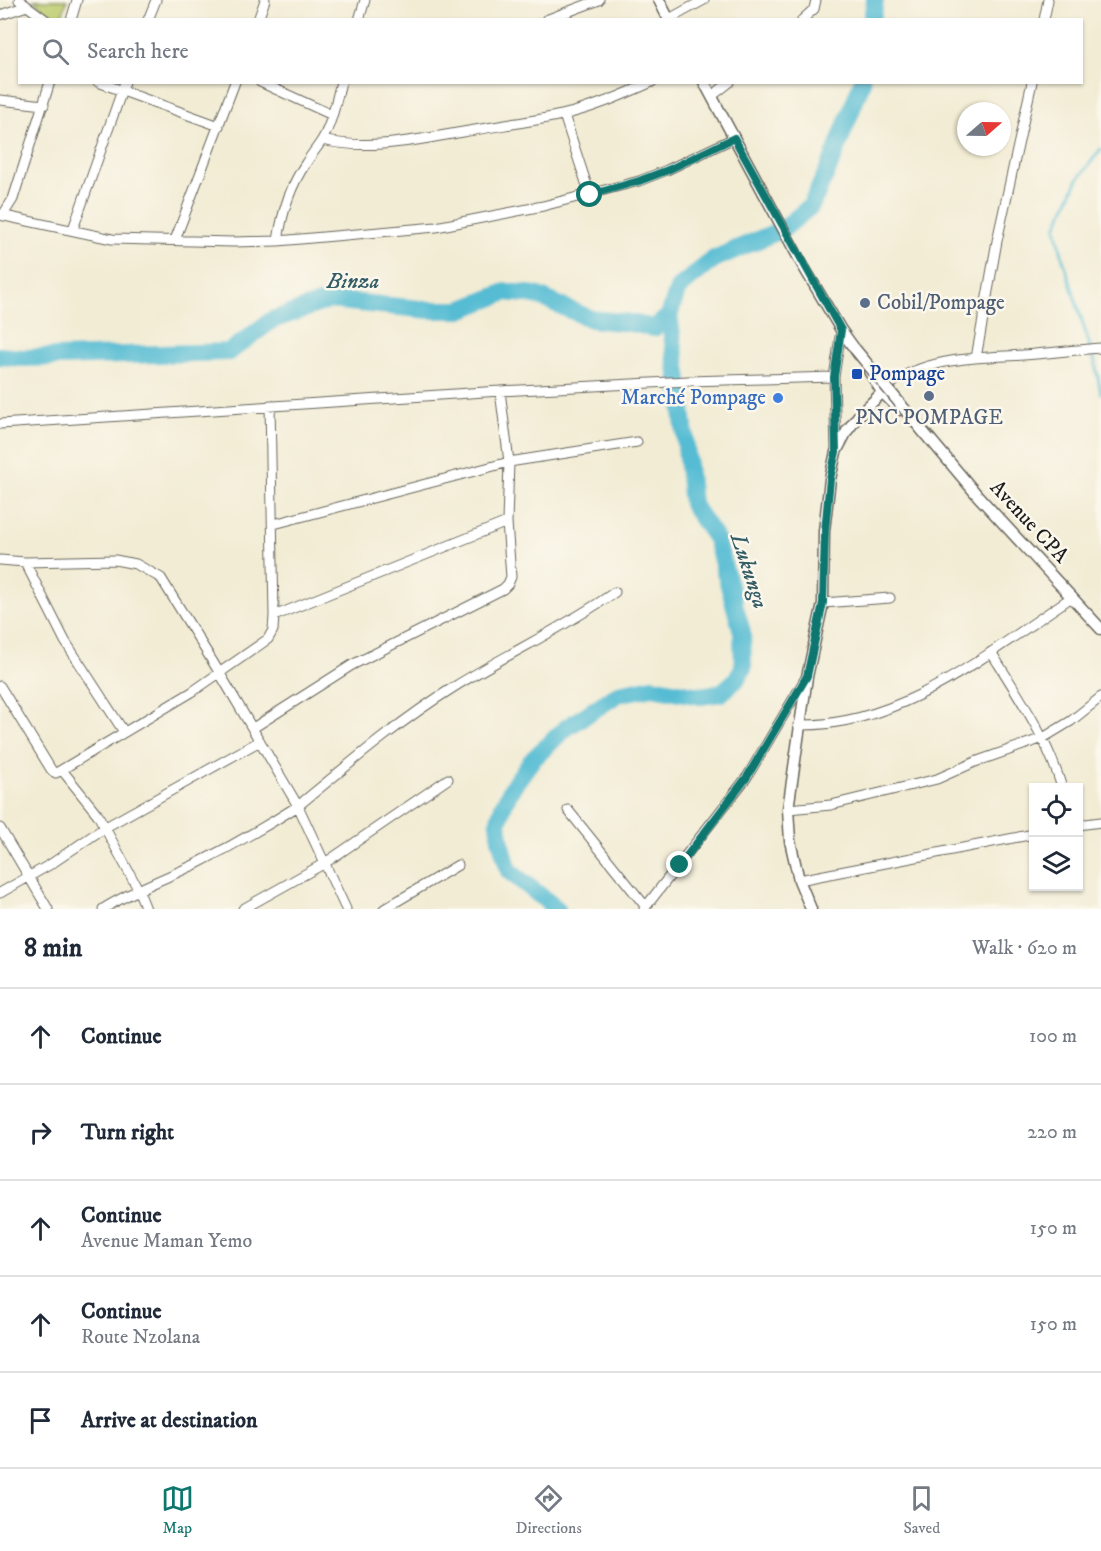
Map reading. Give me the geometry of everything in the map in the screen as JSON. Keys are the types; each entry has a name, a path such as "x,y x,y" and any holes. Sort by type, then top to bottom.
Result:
{"street":[{"path":"72,18 77,0"},
{"path":"149,18 156,0"},
{"path":"259,18 265,0"},
{"path":"360,18 365,0"},
{"path":"551,18 599,0"},
{"path":"659,0 668,18"},
{"path":"671,18 704,0"},
{"path":"804,18 814,9 816,0"},
{"path":"1044,18 1048,0"},
{"path":"0,15 23,3 43,18"},
{"path":"49,84 13,199 2,214 112,239 278,241 436,227 543,206 639,181 668,170 734,138"},
{"path":"175,240 234,84"},
{"path":"264,84 332,115"},
{"path":"278,241 282,215 293,187 305,164 322,140 340,84"},
{"path":"322,140 358,145 414,141 564,115 611,100 647,84"},
{"path":"705,84 802,264 841,330 930,440"},
{"path":"711,96 727,84"},
{"path":"976,358 997,241 1032,84"},
{"path":"73,229 123,86 219,126"},
{"path":"0,100 44,105"},
{"path":"564,115 590,195"},
{"path":"811,909 799,880 790,841 788,809 798,725 823,603 825,531 830,479 836,452 834,377 841,330"},
{"path":"836,452 847,431 886,388 907,373 976,358 1099,348"},
{"path":"855,349 930,440"},
{"path":"0,424 501,391 688,381 834,377"},
{"path":"253,728 352,665 503,589 508,584 511,577 507,522 508,462 501,391"},
{"path":"0,686 52,771 56,773 192,692 260,647 268,639 273,630 274,616 270,405"},
{"name":"Avenue CPA","path":"930,440 978,496 1101,629"},
{"path":"274,524 508,462 637,442"},
{"path":"274,616 507,522"},
{"path":"0,560 25,562 115,560 136,564 161,578 298,806 346,909"},
{"path":"25,562 64,641 124,732"},
{"path":"103,909 138,889 196,863 298,806 402,721 456,686 584,614 615,592"},
{"path":"798,725 829,724 865,718 925,693 1072,597"},
{"path":"823,603 890,598"},
{"path":"991,652 1043,738 1061,783"},
{"path":"568,810 645,908 747,777 807,676"},
{"path":"788,809 831,805 927,782 1043,738 1071,721 1101,697"},
{"path":"0,893 104,828 260,741"},
{"path":"62,770 91,805 138,889 146,909"},
{"path":"243,909 325,862 448,779"},
{"path":"1083,824 1101,822"},
{"path":"0,828 48,909"},
{"path":"799,880 1029,835"},
{"path":"384,909 458,865"}],"green space":[{"path":"34,0 67,0 61,18 52,18"}],"waterway":[{"name":"Lukunga","path":"872,18 875,0"},
{"name":"Lukunga","path":"557,909 509,871 500,839 498,823 503,806 513,786 532,760 566,728 618,694 652,687 700,696 721,693 736,680 743,668 742,632 716,539 692,504 679,380 669,316 678,288 714,259 783,229 811,206 834,156 861,84"},
{"path":"1101,149 1078,179 1056,227 1063,259 1095,363 1101,393"},
{"name":"Binza","path":"0,356 23,358 229,352 272,320 329,300 430,310 460,310 506,292 536,295 591,319 654,328 669,316"}],"place":[{"name":"Cobil/Pompage","path":"865,303"},
{"name":"Pompage","path":"857,374"},
{"name":"PNC POMPAGE","path":"929,396"},
{"name":"Marché Pompage","path":"778,398"}],"route":[{"path":"590,195 668,170 734,138 802,264 841,330 834,377 836,452 830,479 825,531 823,603 807,676 747,777 680,865"}]}
